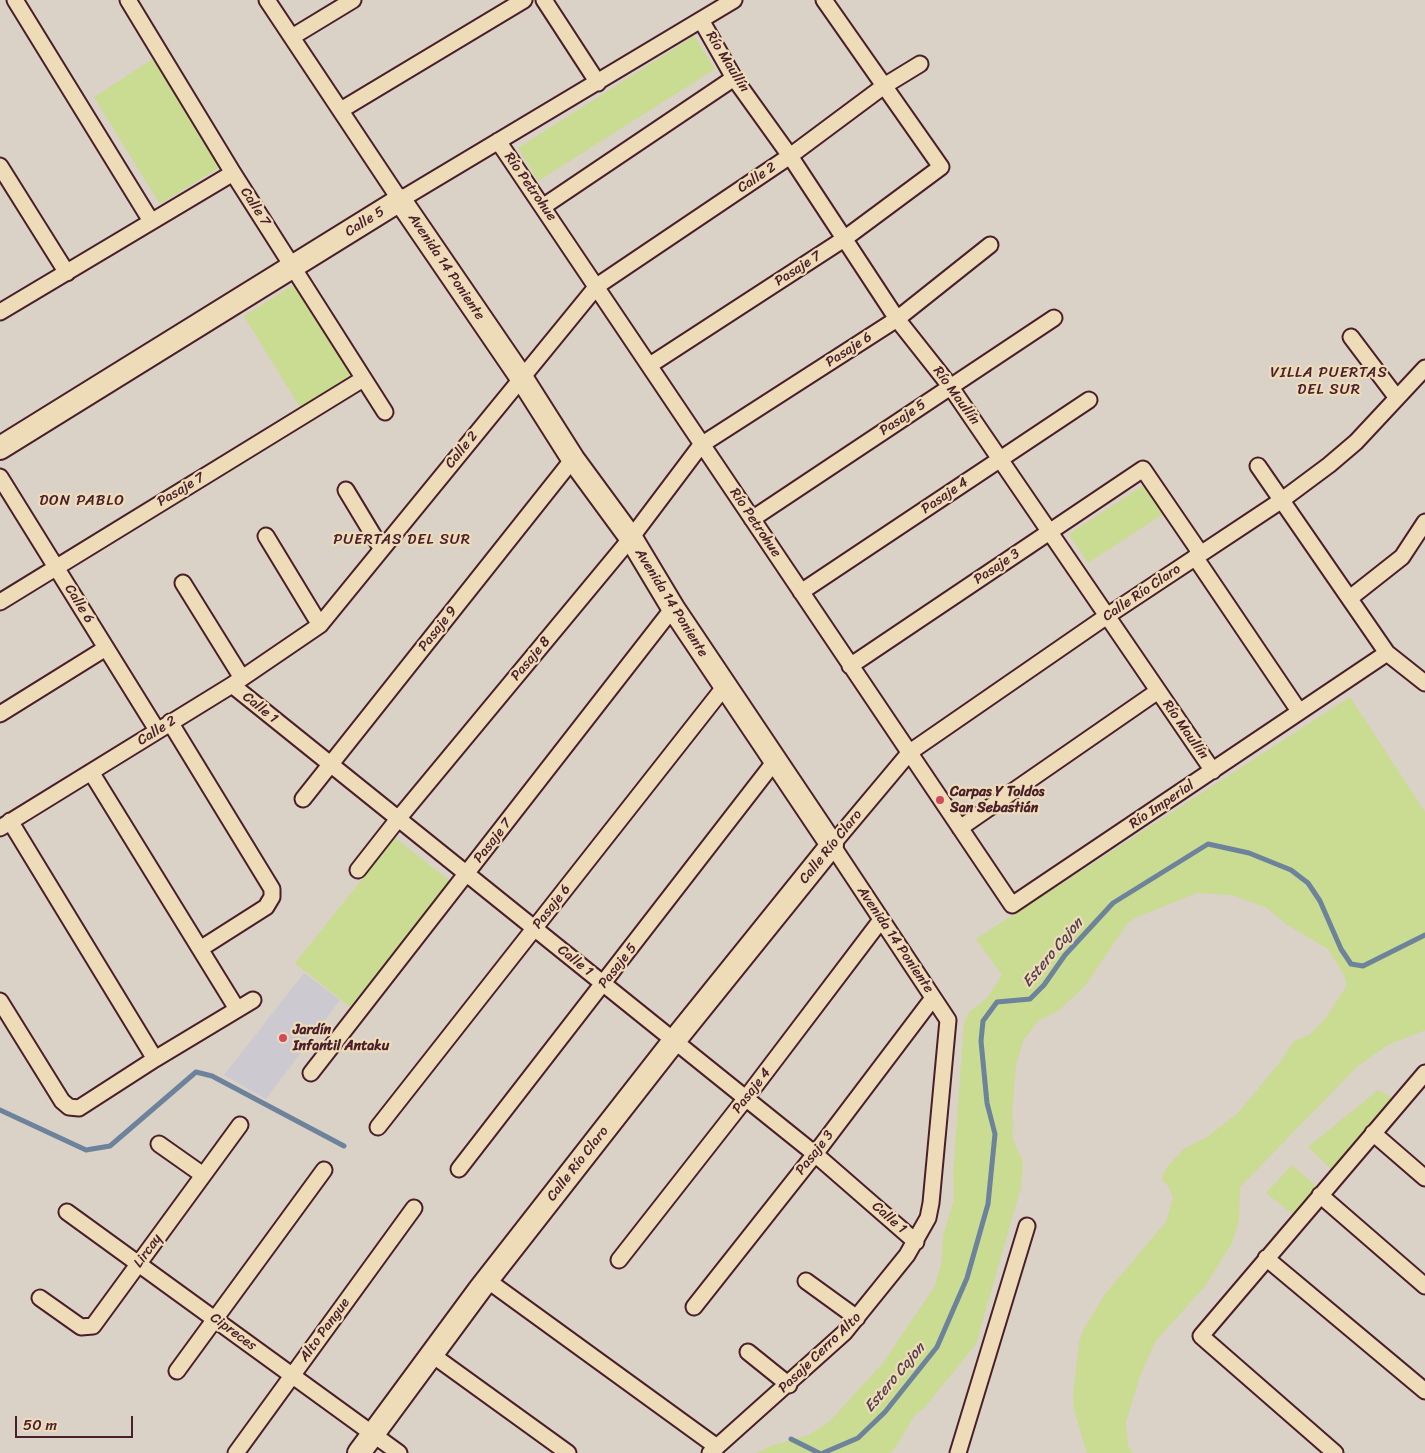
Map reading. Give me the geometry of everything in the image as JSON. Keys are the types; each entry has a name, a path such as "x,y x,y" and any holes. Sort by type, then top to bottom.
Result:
{"street":[{"path":"15,0 151,221"},
{"name":"Calle 7","path":"128,0 233,172 385,412"},
{"name":"Avenida 14 Poniente","path":"267,0 521,377 573,459 631,538 673,608 948,1020 931,1203 928,1218 916,1242"},
{"path":"292,37 353,0"},
{"path":"340,110 524,0"},
{"path":"544,0 598,83"},
{"name":"Calle 5","path":"0,448 400,200 734,0"},
{"path":"824,0 884,86"},
{"name":"Río Maullín","path":"701,20 734,78 790,156 897,319 950,386 1213,771"},
{"name":"Calle 2","path":"5,825 237,681 320,625 596,286 790,156 884,86 920,64"},
{"path":"544,206 734,78"},
{"name":"Pasaje 7","path":"650,365 844,239 941,166 884,86"},
{"name":"Río Petrohue","path":"498,141 544,206 701,445 1012,905"},
{"path":"0,166 67,273"},
{"path":"0,312 233,172"},
{"name":"Pasaje 6","path":"701,445 897,319 990,245"},
{"name":"Pasaje 5","path":"752,519 1054,318"},
{"path":"1351,336 1397,398"},
{"name":"Calle Río Claro","path":"359,1453 487,1280 674,1041 832,845 910,752 1107,616 1282,500 1342,454 1425,368"},
{"name":"Pasaje 7","path":"0,602 363,379"},
{"name":"Pasaje 4","path":"801,592 1088,400"},
{"name":"Pasaje 8","path":"358,870 631,538 701,445"},
{"name":"Pasaje 9","path":"303,799 573,459"},
{"path":"1258,466 1387,653 1425,683"},
{"name":"Pasaje 3","path":"850,666 1143,469 1198,555"},
{"name":"Calle 6","path":"0,477 106,648 164,726 270,885 272,897 266,907 200,949"},
{"path":"346,490 381,548"},
{"path":"1350,598 1402,557 1425,522"},
{"path":"266,536 320,625"},
{"path":"1198,555 1298,711"},
{"name":"Calle 1","path":"183,583 237,681 331,764 815,1154 916,1242"},
{"name":"Pasaje 7","path":"311,1073 673,608"},
{"path":"0,714 106,648"},
{"name":"Río Imperial","path":"1012,905 1213,771 1298,711 1387,653"},
{"name":"Pasaje 6","path":"378,1127 725,686"},
{"path":"960,828 1158,691"},
{"name":"Pasaje 5","path":"459,1169 775,761"},
{"path":"91,772 237,1009"},
{"path":"5,825 155,1058"},
{"name":"Pasaje 4","path":"619,1260 746,1098 881,920"},
{"name":"Pasaje 3","path":"694,1307 815,1154 933,998"},
{"path":"0,1001 62,1101 74,1108 87,1105 155,1058 253,1000"},
{"path":"1335,1453 1201,1336 1425,1073"},
{"name":"Lircay","path":"40,1298 78,1325 89,1328 96,1323 240,1125"},
{"path":"1372,1133 1425,1178"},
{"path":"159,1144 203,1175"},
{"path":"177,1371 324,1170"},
{"path":"1320,1195 1425,1286"},
{"name":"Alto Pangue","path":"236,1453 414,1208"},
{"name":"Cipreces","path":"67,1212 399,1453"},
{"path":"958,1453 1027,1226"},
{"name":"Pasaje Cerro Alto","path":"714,1450 844,1333 916,1242"},
{"path":"1266,1258 1425,1391"},
{"path":"487,1280 714,1450"},
{"path":"806,1281 857,1318"},
{"path":"748,1352 788,1385"},
{"path":"431,1354 568,1453"}],"shaded area":[{"name":"Jardín Infantil Antaku","path":"304,973 340,1000 266,1099 224,1075"}],"green space":[{"path":"694,36 715,69 538,181 518,148"},
{"path":"153,59 220,167 160,204 94,97"},
{"path":"295,284 352,378 301,409 244,316"},
{"path":"1144,485 1163,514 1088,563 1069,534"},
{"path":"1350,697 1425,812 1425,1030 1388,1045 1358,1066 1240,1187 1239,1221 1232,1243 1205,1286 1155,1342 1140,1376 1126,1422 1128,1446 1133,1453 1087,1453 1074,1409 1073,1396 1079,1342 1084,1329 1105,1294 1166,1222 1173,1198 1169,1187 1161,1179 1167,1167 1185,1148 1207,1137 1238,1113 1280,1062 1294,1041 1309,1035 1326,1018 1347,985 1343,973 1328,949 1286,924 1267,908 1232,895 1197,893 1137,917 1127,924 1085,986 1058,1011 1038,1021 1023,1041 1016,1065 1012,1115 1013,1140 1023,1162 1021,1187 976,1344 925,1407 915,1415 895,1448 890,1453 756,1453 771,1446 809,1435 831,1420 883,1363 935,1286 942,1261 943,1236 954,1199 953,1174 964,1024 968,1013 987,998 1002,975 976,939"},
{"path":"395,838 450,881 350,1007 295,963"},
{"path":"1378,1090 1393,1098 1331,1169 1308,1147"},
{"path":"1292,1165 1317,1187 1294,1215 1266,1193"}],"waterway":[{"name":"Estero Cajon","path":"823,1453 858,1438 885,1412 937,1347 967,1278 988,1204 995,1134 987,1103 981,1041 983,1021 997,1002 1030,999 1044,985 1065,955 1113,903 1208,844 1249,853 1291,870 1308,883 1320,901 1341,949 1351,964 1363,966 1425,935"},
{"path":"0,1110 86,1150 110,1146 196,1072 212,1076 344,1146"},
{"path":"791,1439 819,1453"}],"place":[{"name":"Carpas Y Toldos San Sebastián","path":"940,800"},
{"name":"Jardín Infantil Antaku","path":"283,1038"}],"district":[{"name":"VILLA PUERTAS DEL SUR","path":"1329,382"},
{"name":"DON PABLO","path":"82,501"},
{"name":"PUERTAS DEL SUR","path":"402,540"}]}
